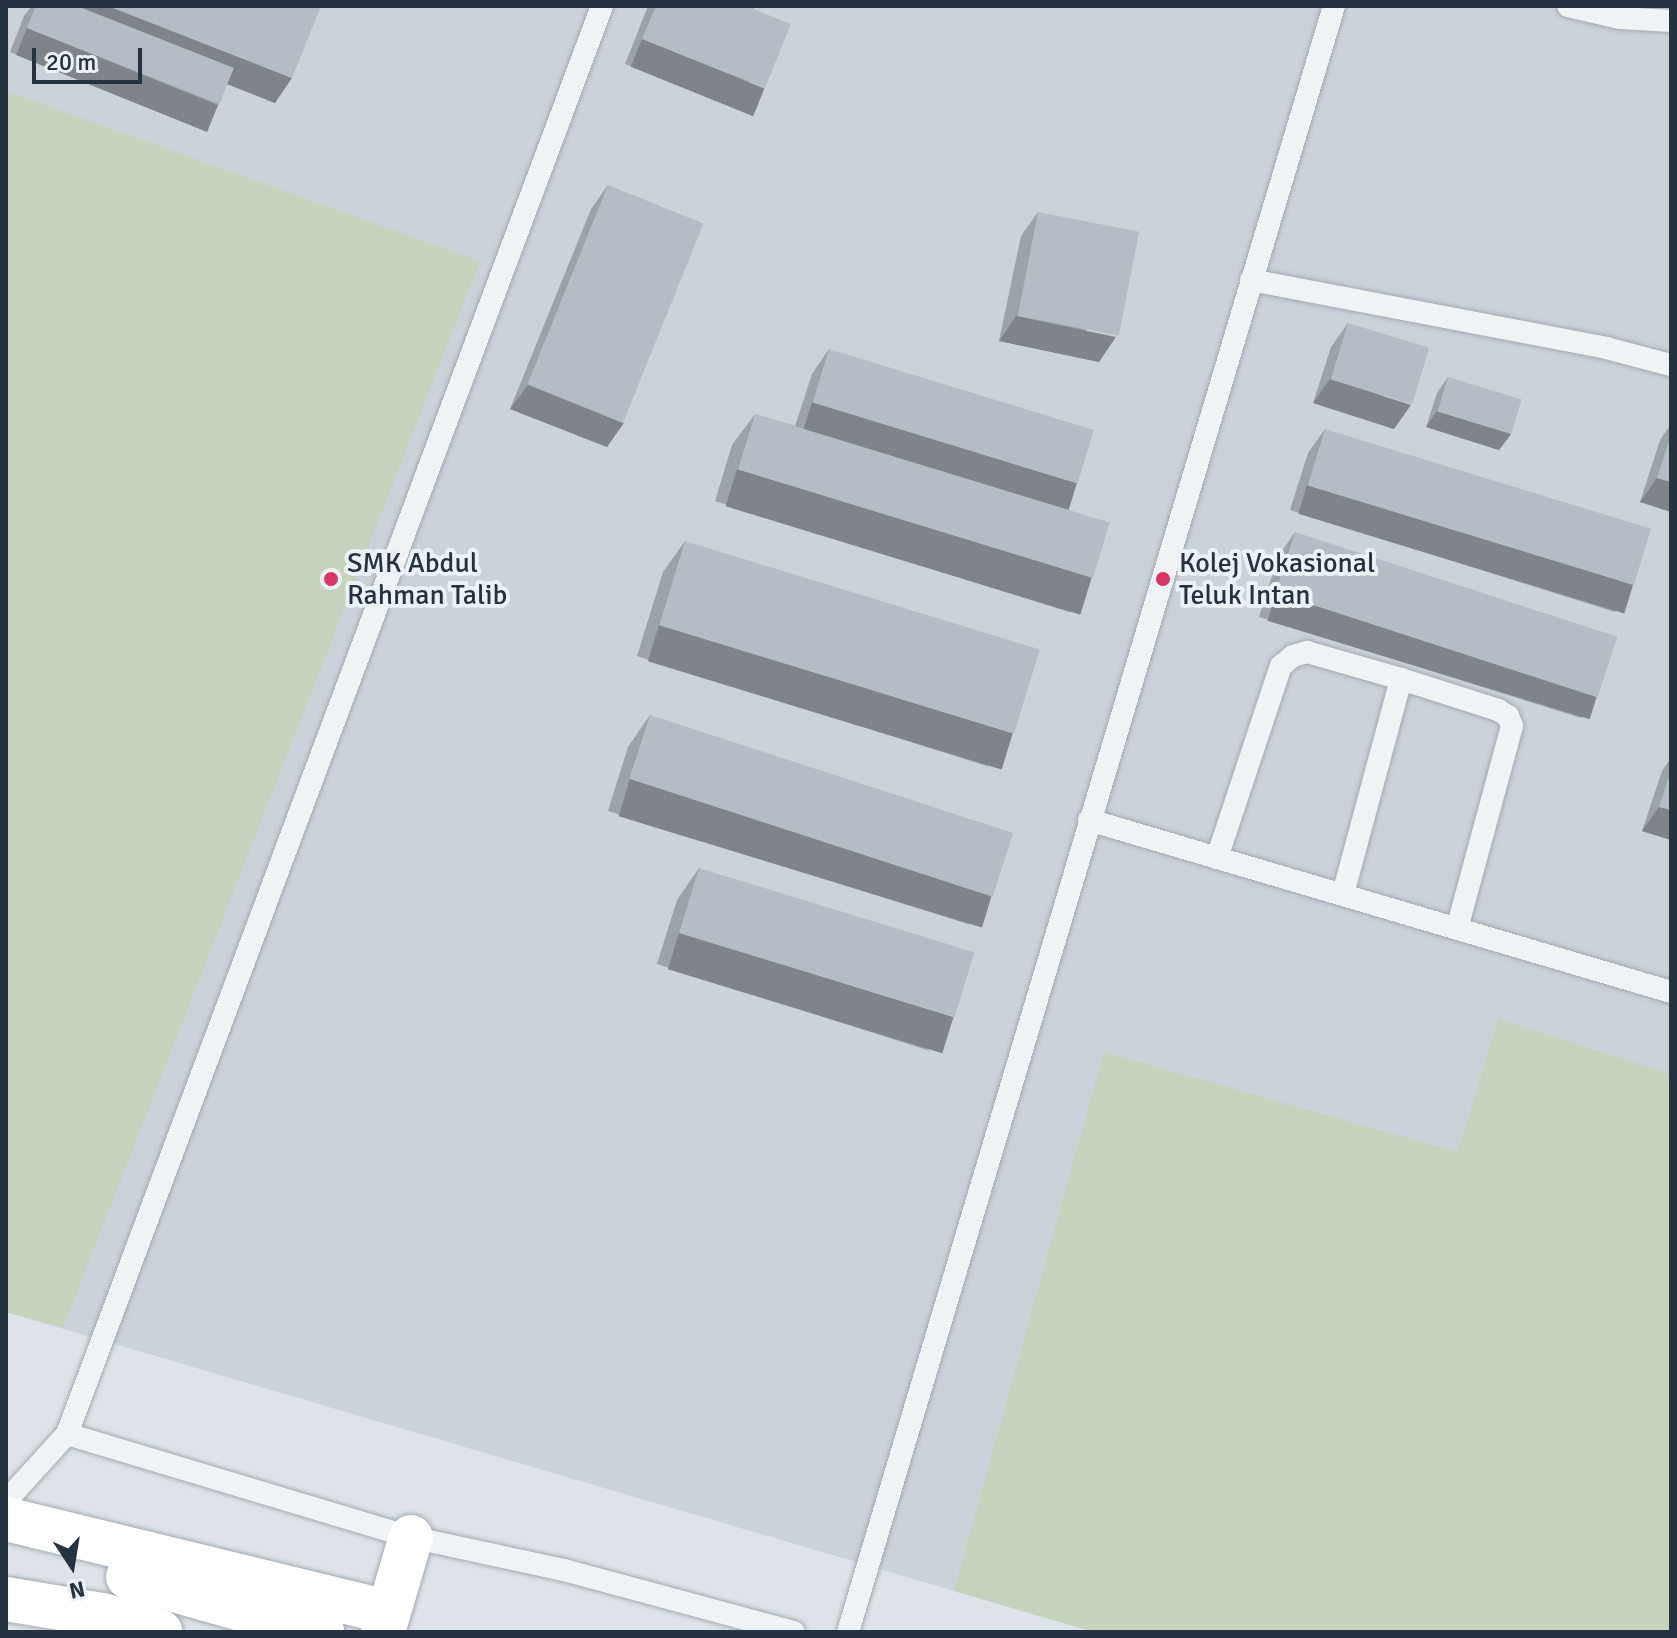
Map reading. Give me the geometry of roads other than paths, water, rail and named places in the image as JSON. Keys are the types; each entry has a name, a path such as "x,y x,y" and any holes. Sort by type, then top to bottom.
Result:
{"highway":[{"path":"6,1519 386,1622 411,1537"},
{"path":"6,1542 322,1632"},
{"path":"6,1599 102,1615 161,1632"},
{"path":"6,1619 49,1632"}],"lane":[{"path":"6,1501 67,1434 602,6"},
{"path":"848,1632 1334,6"},
{"path":"1568,6 1620,18 1671,21"},
{"path":"1251,280 1606,348 1671,365"},
{"path":"1217,858 1281,666 1293,656 1307,652 1401,679 1498,710 1508,716 1512,726 1457,929"},
{"path":"1343,894 1401,679"},
{"path":"1089,820 1671,992"},
{"path":"67,1434 411,1537 564,1570 794,1632"}],"place":[{"name":"SMK Abdul Rahman Talib","path":"331,579"},
{"name":"Kolej Vokasional Teluk Intan","path":"1163,579"}]}
